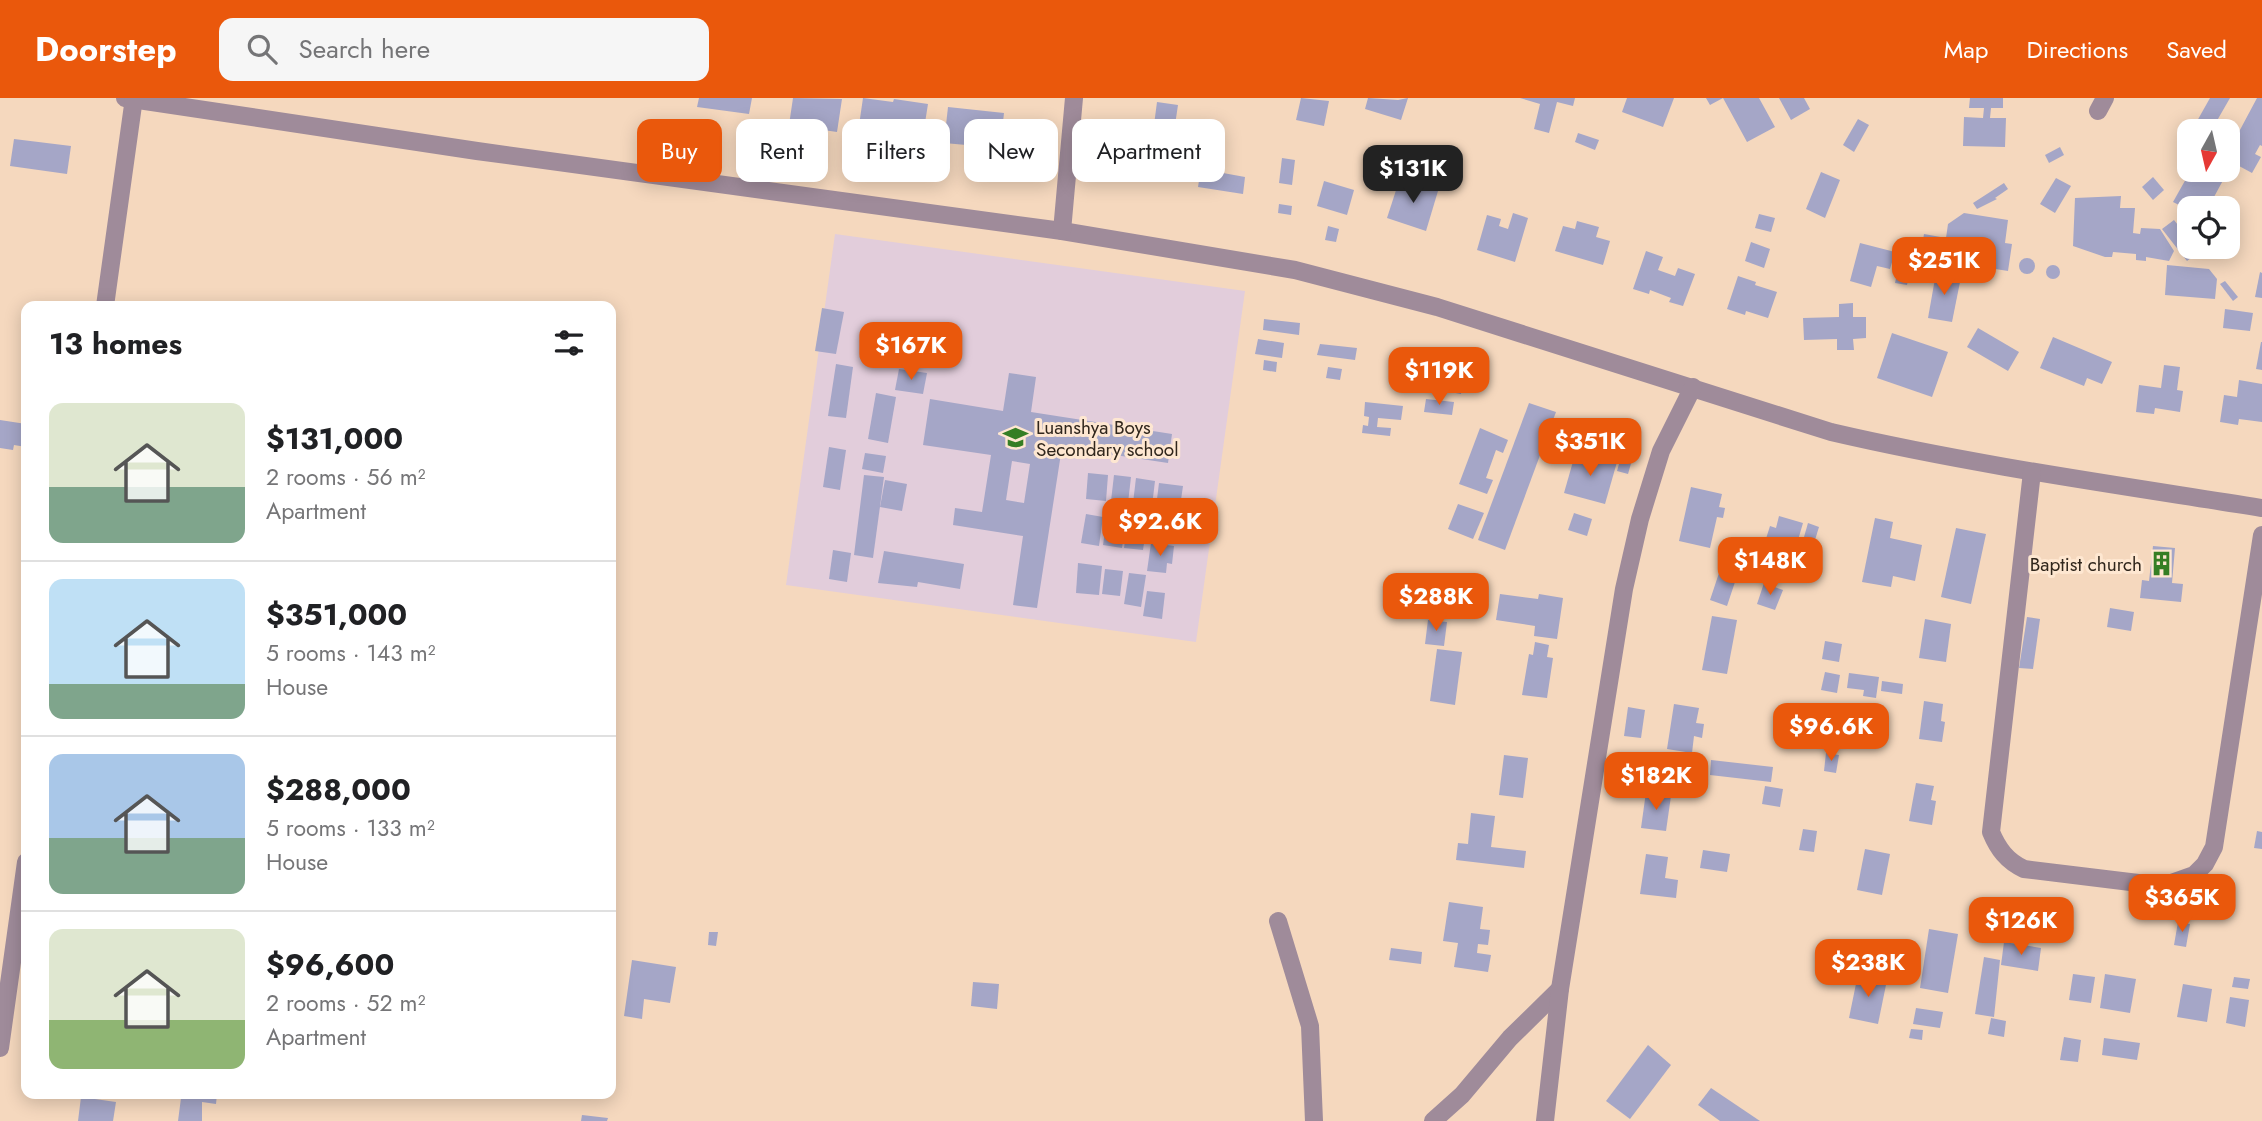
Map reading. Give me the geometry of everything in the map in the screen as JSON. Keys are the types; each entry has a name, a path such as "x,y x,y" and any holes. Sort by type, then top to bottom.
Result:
{"street":[{"path":"1062,231 1074,98"},
{"path":"106,301 131,99 463,149 1062,231 1295,270 1437,307 1831,432 2032,472 2262,508"},
{"path":"1545,1121 1560,989 1624,589 1640,519 1661,451 1693,387"},
{"path":"2032,472 1991,832 1996,844 2011,863 2024,869 2163,886 2194,874 2205,864 2214,847 2262,535"},
{"path":"0,1048 21,898"},
{"path":"1278,921 1310,1026 1314,1121"},
{"path":"1433,1121 1462,1095 1510,1038 1560,989"}],"shaded area":[{"name":"Luanshya Boys Secondary school","path":"835,234 1245,291 1196,642 786,585"}],"building":[{"path":"699,98 752,98 749,114 697,107"},
{"path":"793,98 842,99 837,132 828,131 828,119 790,119"},
{"path":"863,98 928,104 926,119 860,119"},
{"path":"1301,98 1329,101 1324,126 1296,120"},
{"path":"1368,98 1408,98 1401,120 1365,109"},
{"path":"1520,98 1575,98 1573,106 1557,102 1549,133 1534,129 1540,104"},
{"path":"1627,98 1674,98 1663,127 1622,112"},
{"path":"1706,98 1723,98 1710,105"},
{"path":"1723,98 1759,98 1775,127 1747,142"},
{"path":"1779,98 1804,98 1810,109 1791,120"},
{"path":"1970,98 2003,98 2003,108 1991,108 1990,118 2006,118 2005,147 1963,146 1964,117 1983,118 1984,108 1969,108"},
{"path":"2210,98 2230,98 2218,119 2198,119"},
{"path":"2257,98 2262,98 2262,146 2260,145 2255,154 2261,157 2252,173 2240,166 2240,130"},
{"path":"1157,102 1178,105 1176,119 1155,119"},
{"path":"948,107 1004,113 1003,119 964,119 964,145 950,144 950,119 947,119"},
{"path":"1858,119 1869,125 1854,152 1843,145"},
{"path":"1578,133 1599,140 1595,150 1575,142"},
{"path":"14,139 71,146 67,174 10,166"},
{"path":"2060,147 2064,155 2049,163 2045,155"},
{"path":"1282,158 1295,160 1292,185 1279,183"},
{"path":"1821,172 1840,180 1825,218 1806,209"},
{"path":"1225,173 1245,177 1243,194 1198,187 1199,182 1225,182"},
{"path":"2153,177 2164,190 2153,200 2142,187"},
{"path":"1400,178 1438,191 1426,231 1387,218"},
{"path":"2056,178 2071,186 2055,213 2040,204"},
{"path":"1324,181 1354,190 1347,215 1317,206"},
{"path":"2184,182 2222,182 2215,196 2177,196 2177,204 2173,202"},
{"path":"2004,183 2008,189 1995,198 1997,199 1977,209 1973,203"},
{"path":"2121,196 2120,208 2135,208 2133,233 2140,234 2141,228 2160,229 2174,251 2169,261 2146,257 2146,261 2136,260 2136,254 2113,252 2112,257 2105,257 2073,246 2075,198"},
{"path":"1279,204 1292,206 1291,215 1278,213"},
{"path":"1513,213 1528,218 1515,262 1477,250 1487,215 1501,219 1499,226 1508,229"},
{"path":"1964,213 2008,220 2005,243 2012,244 2008,271 1920,257 1924,234 1946,238 1948,224"},
{"path":"1759,214 1775,218 1771,232 1755,228"},
{"path":"2174,220 2177,224 2177,248 2162,229"},
{"path":"1577,221 1599,227 1596,237 1610,241 1603,265 1555,251 1563,226 1575,229"},
{"path":"1328,226 1339,229 1336,242 1325,240"},
{"path":"1751,242 1770,249 1764,268 1745,261"},
{"path":"1860,243 1895,252 1890,269 1877,266 1871,287 1850,281"},
{"path":"1646,251 1663,257 1658,270 1675,276 1678,268 1695,274 1683,306 1669,302 1671,298 1650,290 1649,294 1633,289"},
{"path":"1901,255 1913,257 1907,285 1895,283"},
{"path":"2027,258 2033,260 2033,272 2027,274 2021,272 2019,266 2021,260"},
{"path":"2050,265 2056,265 2060,272 2056,279 2050,279 2046,275 2046,269"},
{"path":"2167,265 2209,269 2217,279 2215,299 2165,295"},
{"path":"2260,272 2262,273 2262,298 2255,297"},
{"path":"1936,273 1961,277 1952,322 1928,318"},
{"path":"1738,276 1777,292 1768,318 1746,311 1745,315 1727,309"},
{"path":"2225,281 2238,297 2233,301 2220,284"},
{"path":"1853,303 1853,317 1866,317 1866,338 1853,339 1854,350 1837,350 1837,339 1804,340 1803,318 1839,317 1839,304"},
{"path":"822,308 844,312 836,354 815,351"},
{"path":"2225,309 2253,313 2250,331 2223,328"},
{"path":"1264,319 1300,323 1299,335 1263,330"},
{"path":"1978,328 2019,352 2008,371 1967,347"},
{"path":"1892,333 1948,352 1932,397 1877,378"},
{"path":"2053,337 2112,362 2102,384 2087,378 2084,386 2040,368"},
{"path":"1258,339 1284,343 1282,358 1255,354"},
{"path":"2262,342 2262,370 2256,369"},
{"path":"1320,344 1357,348 1355,360 1317,355"},
{"path":"1264,360 1277,362 1276,372 1263,370"},
{"path":"836,364 853,367 846,418 828,416"},
{"path":"2164,365 2180,367 2177,390 2183,391 2180,412 2155,408 2154,414 2136,412 2139,385 2161,388"},
{"path":"1328,367 1342,369 1340,380 1326,378"},
{"path":"899,369 927,373 923,394 895,390"},
{"path":"1009,373 1036,377 1031,412 1172,434 1168,463 1062,447 1037,608 1013,605 1023,536 953,525 955,508 982,512 991,455 923,445 930,399 1003,411","holes":["1012,461 1030,464 1024,503 1006,500"]},
{"path":"1424,373 1463,380 1461,394 1422,387"},
{"path":"2239,380 2262,384 2262,422 2239,419 2238,425 2220,422 2224,395 2237,397"},
{"path":"876,393 896,397 888,443 868,439"},
{"path":"1426,399 1454,402 1452,415 1424,412"},
{"path":"1365,402 1403,406 1401,420 1378,418 1377,427 1391,428 1390,436 1362,433 1363,425 1368,426 1369,417 1364,416"},
{"path":"1529,403 1556,412 1505,550 1478,540"},
{"path":"0,420 21,423 21,446 14,445 13,450 0,448"},
{"path":"1480,428 1508,440 1503,453 1496,450 1486,478 1493,480 1487,494 1459,484"},
{"path":"1628,437 1638,438 1637,448 1627,446"},
{"path":"829,447 846,450 840,490 823,487"},
{"path":"1623,450 1634,453 1628,474 1617,471"},
{"path":"1576,451 1617,462 1605,504 1564,493"},
{"path":"865,453 886,456 883,473 862,469"},
{"path":"1088,473 1108,475 1106,501 1086,499"},
{"path":"864,475 884,477 873,558 854,555"},
{"path":"1114,475 1131,477 1128,503 1111,501"},
{"path":"1136,478 1155,481 1152,506 1133,503"},
{"path":"885,480 907,484 902,511 880,507"},
{"path":"1159,483 1183,486 1176,534 1153,531"},
{"path":"1691,487 1722,494 1719,507 1725,508 1723,518 1717,517 1710,548 1679,541"},
{"path":"1458,504 1484,513 1473,539 1448,529"},
{"path":"1574,513 1592,519 1587,536 1568,530"},
{"path":"1086,514 1103,517 1099,546 1081,543"},
{"path":"1779,516 1803,523 1796,547 1819,554 1813,574 1791,567 1789,574 1758,564 1770,526 1776,528"},
{"path":"1107,517 1126,520 1122,548 1103,545"},
{"path":"1875,518 1893,522 1890,538 1922,545 1915,581 1893,576 1891,587 1862,582"},
{"path":"1128,520 1147,523 1143,550 1124,548"},
{"path":"1808,523 1819,527 1815,540 1804,537"},
{"path":"1956,528 1986,534 1971,604 1941,597"},
{"path":"1151,543 1174,546 1172,564 1167,563 1166,573 1147,571"},
{"name":"Baptist church","path":"2153,546 2175,548 2172,583 2183,584 2181,602 2140,598 2142,580 2149,581"},
{"path":"833,550 851,553 847,582 829,579"},
{"path":"884,551 964,564 960,589 918,582 917,587 878,583"},
{"path":"1726,552 1743,558 1727,606 1710,600"},
{"path":"1078,563 1102,566 1099,595 1076,593"},
{"path":"1105,569 1123,571 1120,596 1102,594"},
{"path":"1129,573 1146,575 1141,607 1124,604"},
{"path":"1443,574 1465,577 1460,613 1438,611"},
{"path":"1764,583 1783,590 1775,610 1757,604"},
{"path":"1147,591 1165,593 1162,619 1143,616"},
{"path":"1500,594 1538,599 1539,594 1563,598 1557,639 1534,636 1535,626 1496,620"},
{"path":"2110,608 2134,612 2131,631 2107,627"},
{"path":"1712,616 1737,620 1727,674 1702,670"},
{"path":"2027,617 2040,619 2033,669 2019,668"},
{"path":"1925,619 1951,624 1946,662 1919,658"},
{"path":"1428,620 1447,622 1444,646 1425,644"},
{"path":"1825,641 1842,644 1839,662 1822,659"},
{"path":"1535,642 1549,645 1547,657 1553,658 1547,698 1522,695 1529,654 1533,655"},
{"path":"1437,649 1462,652 1455,705 1430,701"},
{"path":"1825,672 1840,675 1837,693 1821,690"},
{"path":"1849,673 1879,677 1876,698 1863,696 1864,690 1847,688"},
{"path":"1882,681 1903,684 1902,694 1881,691"},
{"path":"1924,701 1943,704 1941,721 1945,722 1942,742 1919,739"},
{"path":"1674,704 1699,708 1696,723 1704,724 1702,738 1694,736 1692,753 1667,749"},
{"path":"1628,707 1645,710 1641,738 1624,736"},
{"path":"1826,753 1839,755 1836,773 1824,771"},
{"path":"1504,755 1528,758 1523,798 1499,795"},
{"path":"1711,760 1773,767 1771,782 1710,775"},
{"path":"1671,762 1686,764 1684,775 1670,773"},
{"path":"1916,783 1934,786 1931,800 1936,801 1932,825 1909,821"},
{"path":"1765,786 1783,789 1780,807 1762,804"},
{"path":"1646,792 1671,796 1666,831 1641,828"},
{"path":"1471,813 1495,816 1491,847 1526,851 1524,868 1456,860 1458,843 1468,844"},
{"path":"1803,829 1817,831 1814,852 1799,850"},
{"path":"2257,831 2262,832 2262,849 2254,848"},
{"path":"1865,849 1890,854 1882,895 1857,890"},
{"path":"1703,850 1730,854 1727,872 1700,868"},
{"path":"1646,854 1668,857 1665,878 1678,880 1676,898 1640,894"},
{"path":"1449,902 1483,907 1480,929 1490,930 1488,945 1478,944 1477,953 1491,955 1488,972 1454,967 1458,943 1443,941"},
{"path":"2178,922 2190,924 2186,947 2174,945"},
{"path":"1929,929 1958,934 1948,993 1920,988"},
{"path":"709,932 718,932 716,946 708,945"},
{"path":"2004,942 2041,948 2038,971 2001,965"},
{"path":"1391,948 1422,952 1421,964 1389,960"},
{"path":"1984,957 2000,960 1994,1017 1975,1014"},
{"path":"632,960 676,967 670,1003 644,999 642,1019 624,1016"},
{"path":"1858,974 1887,980 1878,1024 1849,1018"},
{"path":"2073,974 2095,977 2091,1003 2069,1000"},
{"path":"2105,974 2136,979 2130,1013 2100,1008"},
{"path":"2234,977 2250,979 2248,989 2232,987"},
{"path":"973,982 999,984 997,1009 971,1006"},
{"path":"2183,984 2212,989 2207,1022 2177,1017"},
{"path":"2230,997 2249,1000 2245,1027 2226,1023"},
{"path":"1916,1008 1943,1012 1940,1028 1913,1024"},
{"path":"1991,1018 2006,1021 2004,1037 1988,1034"},
{"path":"1911,1029 1923,1030 1922,1040 1909,1038"},
{"path":"2064,1037 2081,1040 2078,1062 2060,1060"},
{"path":"2104,1038 2140,1043 2137,1060 2102,1055"},
{"path":"1648,1045 1671,1065 1630,1119 1606,1101"},
{"path":"1711,1088 1760,1121 1720,1121 1698,1105"},
{"path":"81,1099 116,1102 113,1121 78,1121"},
{"path":"181,1099 216,1099 216,1104 202,1102 202,1121 178,1121"},
{"path":"582,1115 608,1118 607,1121 581,1121"}],"place":[{"name":"Luanshya Boys Secondary school","path":"1016,438"},
{"name":"Baptist church","path":"2162,564"}]}
